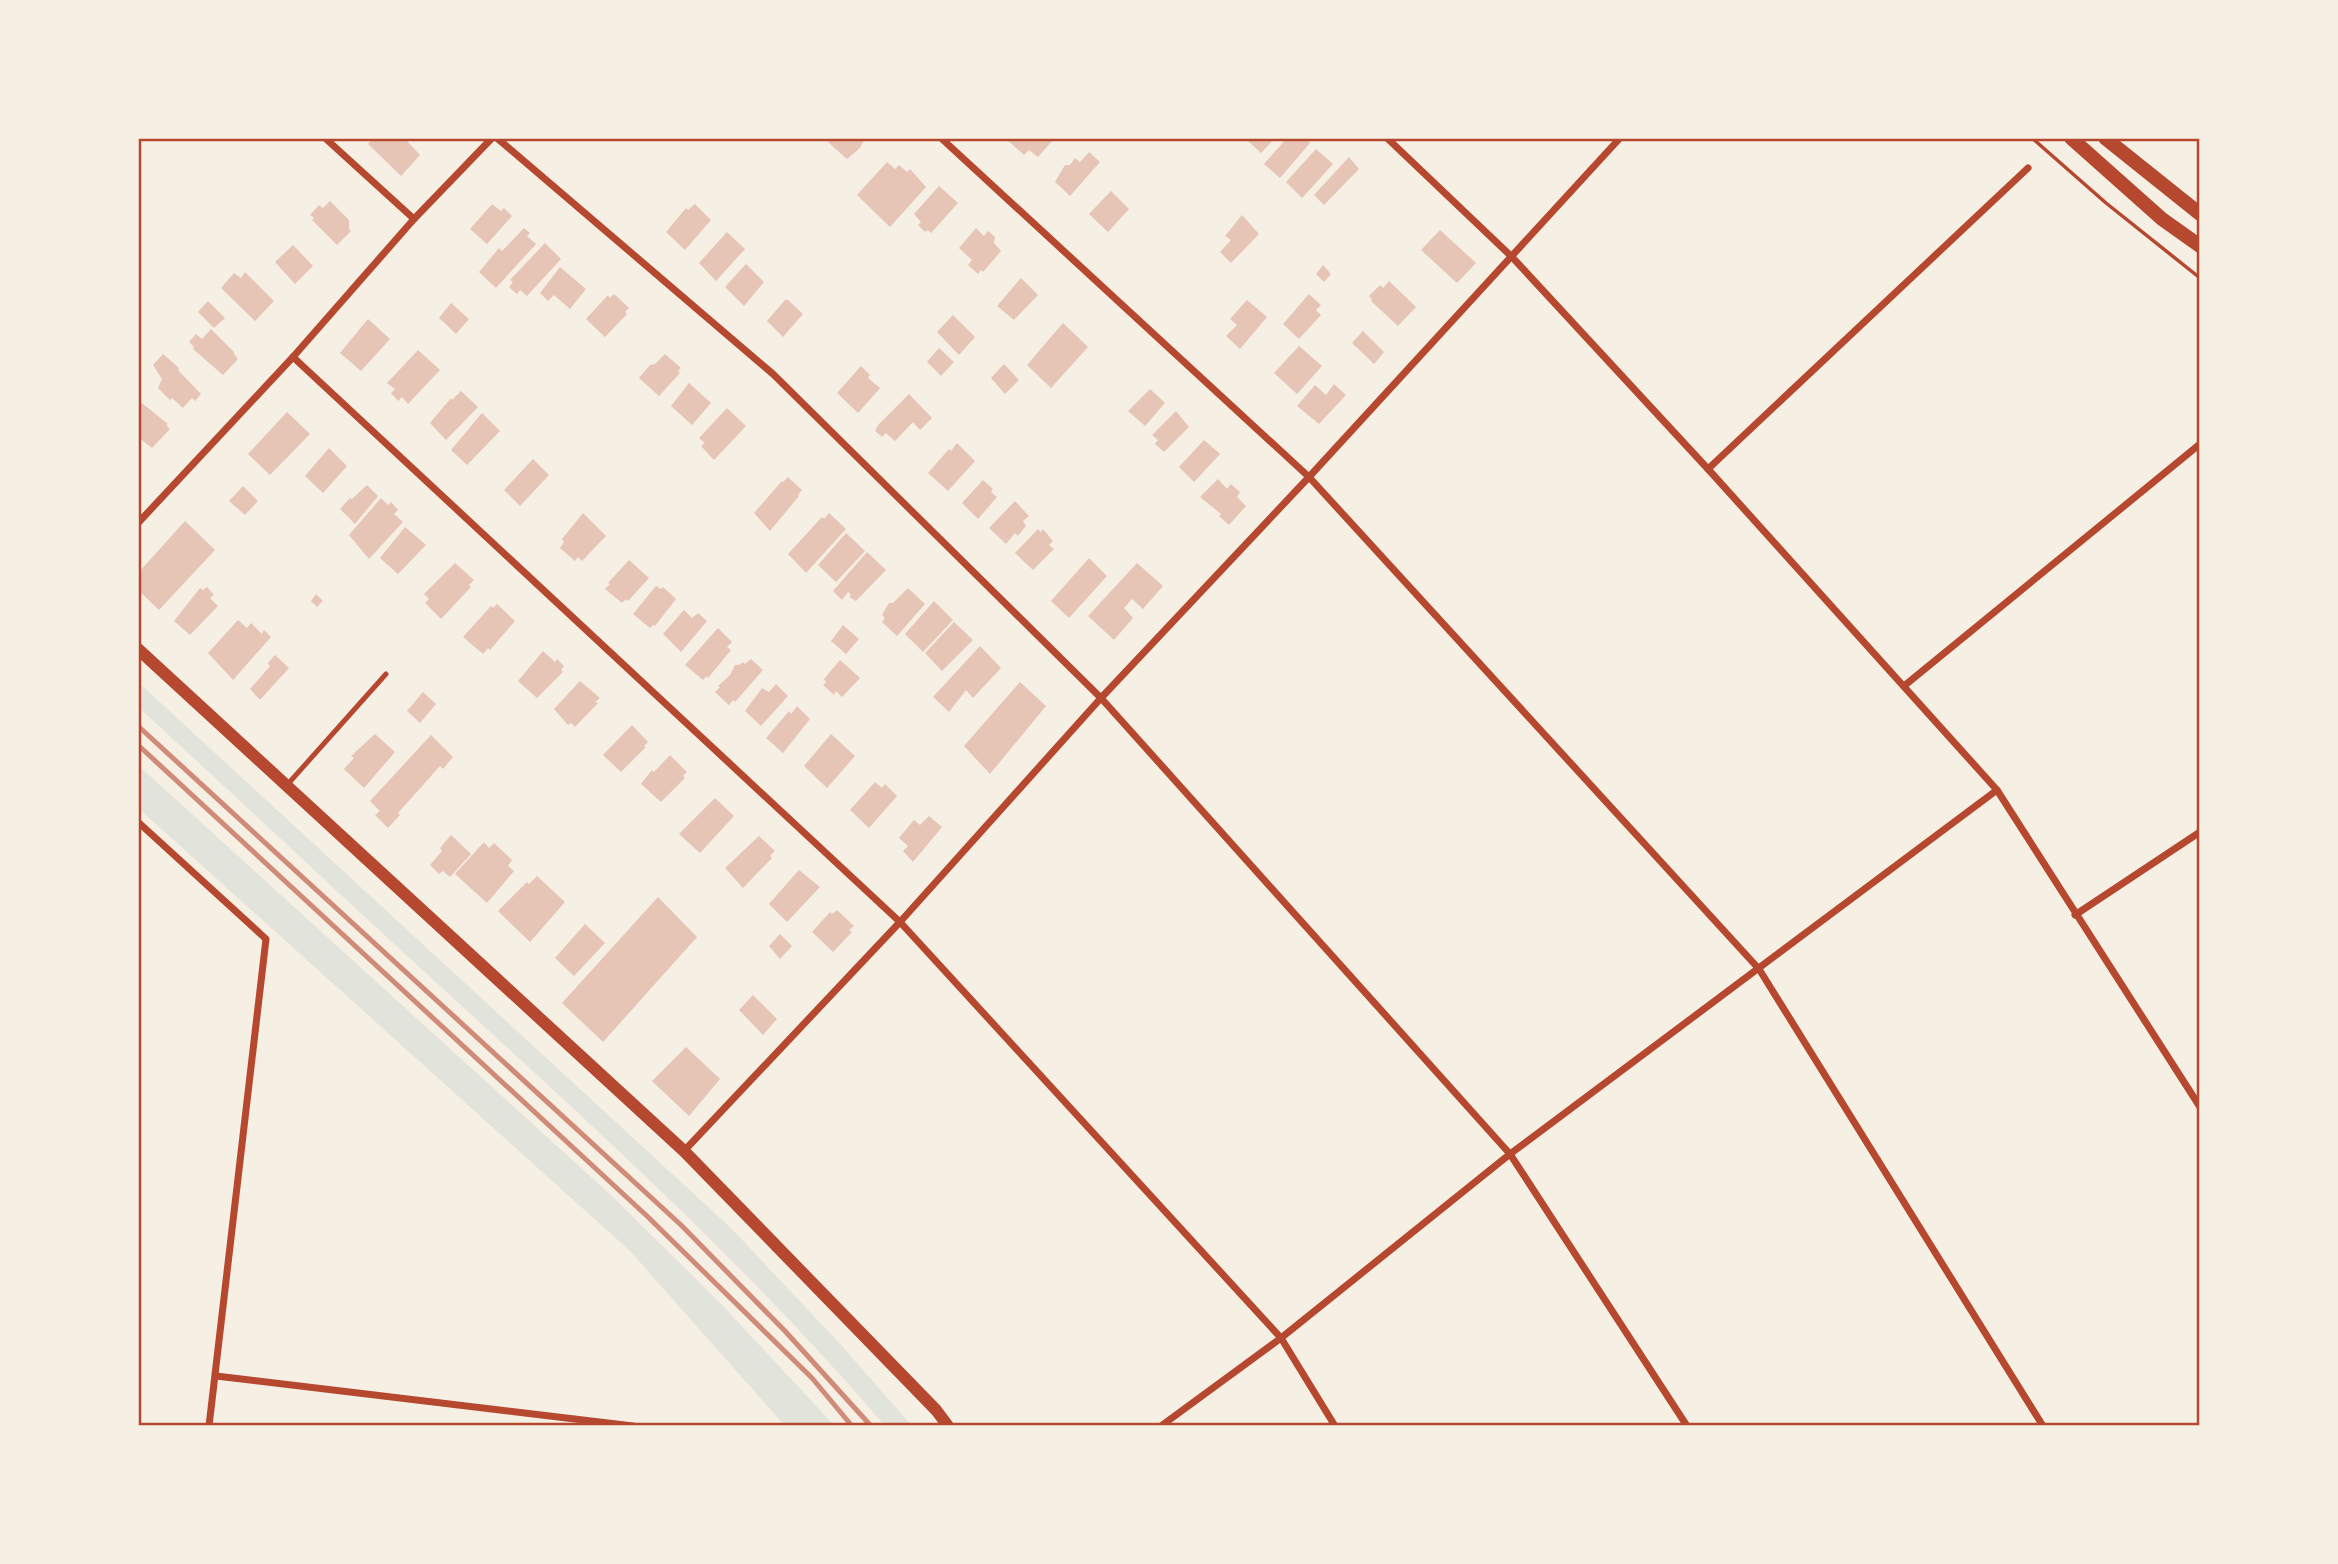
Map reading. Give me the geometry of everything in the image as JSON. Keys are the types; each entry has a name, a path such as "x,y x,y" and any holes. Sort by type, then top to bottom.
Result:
{"main road":[{"path":"2071,138 2162,219 2200,246"},
{"path":"2105,138 2200,214"}],"street":[{"path":"325,138 414,219"},
{"path":"138,523 293,357 414,219 492,138"},
{"path":"497,138 773,374 1101,698 1510,1154 1686,1426"},
{"path":"941,138 1309,477 1759,969 2043,1426"},
{"path":"1387,138 1512,257 1708,469 1997,790 2200,1107"},
{"path":"684,1151 900,922 1101,698 1309,477 1620,138"},
{"path":"1708,469 2028,168"},
{"path":"293,357 900,922 1280,1338 1335,1426"},
{"path":"1904,686 2200,444"},
{"path":"138,649 684,1151 936,1410 948,1426"},
{"path":"1161,1426 1280,1338 1510,1154 1997,790"},
{"path":"138,822 266,939 209,1426"},
{"path":"2075,915 2200,832"},
{"path":"216,1376 633,1426"}],"lane":[{"path":"287,785 386,674"}],"path":[{"path":"2032,138 2106,203 2200,278"},
{"path":"2039,156 2045,150"}],"shaded area":[{"path":"138,682 731,1228 842,1346 912,1426 885,1426 780,1310 670,1200 138,707"},
{"path":"138,765 613,1197 723,1306 835,1426 785,1426 630,1251 138,808"}],"building":[{"path":"373,138 404,138 420,155 401,176 368,144"},
{"path":"832,138 865,138 860,148 847,159 828,142"},
{"path":"1005,138 1050,138 1052,141 1038,157 1029,150 1024,155"},
{"path":"1245,138 1275,138 1261,153"},
{"path":"1287,138 1305,138 1310,143 1280,178 1264,164"},
{"path":"1316,149 1333,164 1302,198 1286,182"},
{"path":"1089,152 1100,162 1070,196 1055,182 1065,165 1070,165 1075,158 1080,162"},
{"path":"1349,157 1359,169 1324,205 1314,195"},
{"path":"887,162 895,169 899,165 907,172 910,169 926,187 890,227 857,195"},
{"path":"939,186 958,203 931,233 928,230 925,232 918,225 921,222 914,214"},
{"path":"1111,191 1129,209 1108,232 1089,214"},
{"path":"330,201 349,220 351,231 337,245 310,215 319,205 323,208"},
{"path":"492,204 501,211 504,208 512,216 487,244 470,229"},
{"path":"695,204 711,220 685,250 666,232 686,208 688,210"},
{"path":"1242,215 1259,234 1231,263 1220,252 1231,240 1225,236"},
{"path":"524,228 530,233 527,236 536,244 496,288 479,272 499,248 502,251"},
{"path":"976,228 984,236 988,231 995,237 994,243 1001,251 983,272 981,270 978,274 968,265 972,260 959,248"},
{"path":"1440,230 1476,263 1457,283 1421,250"},
{"path":"727,232 745,249 716,281 699,263"},
{"path":"545,243 561,259 527,296 520,290 517,294 509,287 513,282 510,280"},
{"path":"293,245 313,266 295,284 275,262"},
{"path":"746,264 764,282 744,306 725,287"},
{"path":"1323,265 1331,274 1324,282 1316,274"},
{"path":"560,267 586,289 570,309 554,295 548,301 540,293"},
{"path":"245,272 274,301 255,321 221,288 234,273 241,278"},
{"path":"1021,278 1038,295 1014,320 997,306"},
{"path":"1389,281 1416,307 1398,326 1369,296 1380,285 1383,288"},
{"path":"614,294 629,308 625,312 627,314 605,337 586,319 608,295 610,298"},
{"path":"1309,294 1321,305 1316,310 1321,315 1299,339 1283,324"},
{"path":"785,300 803,314 783,337 767,321"},
{"path":"1247,300 1267,317 1240,349 1226,336 1237,325 1230,319"},
{"path":"208,301 225,318 214,328 198,312"},
{"path":"451,303 469,319 456,334 439,318"},
{"path":"953,315 975,337 959,355 937,332"},
{"path":"368,319 390,339 361,371 340,353"},
{"path":"1063,323 1088,347 1051,388 1027,365"},
{"path":"211,329 238,359 223,375 193,349 189,342 196,334 202,339"},
{"path":"1363,331 1384,352 1374,364 1352,343"},
{"path":"1299,346 1322,366 1297,394 1274,373"},
{"path":"939,348 954,362 941,376 927,362"},
{"path":"418,350 440,370 408,404 402,397 398,401 391,393 395,389 387,383"},
{"path":"163,354 201,394 195,401 192,398 183,408 158,388 162,379 153,365"},
{"path":"665,354 681,368 678,371 680,373 659,396 639,378"},
{"path":"1004,364 1019,380 1005,394 991,378"},
{"path":"861,366 870,375 868,378 880,388 858,413 837,393"},
{"path":"689,383 711,403 692,425 671,406"},
{"path":"1334,384 1346,395 1319,424 1297,406 1315,385 1326,395"},
{"path":"1150,389 1165,403 1145,426 1128,411"},
{"path":"461,391 478,407 446,440 430,423 451,398 452,400"},
{"path":"909,394 932,418 920,430 913,422 895,441 886,433 882,437 875,431 878,425"},
{"path":"138,400 168,424 166,425 170,429 152,448 138,437"},
{"path":"727,408 746,426 714,460 701,446 705,443 699,438"},
{"path":"1176,411 1189,427 1164,452 1155,444 1158,440 1152,435"},
{"path":"287,412 310,434 270,475 248,454"},
{"path":"482,413 500,431 467,465 451,450"},
{"path":"1204,440 1220,454 1194,482 1179,467"},
{"path":"957,443 975,461 948,491 928,473"},
{"path":"329,448 347,466 323,493 305,476"},
{"path":"533,459 549,475 520,506 504,490"},
{"path":"788,477 802,490 770,531 754,513"},
{"path":"1218,479 1227,489 1231,484 1240,492 1237,497 1246,506 1229,525 1219,516 1221,514 1200,497"},
{"path":"983,480 997,497 978,519 962,503"},
{"path":"367,485 378,496 355,524 340,509"},
{"path":"243,486 258,501 245,515 229,501"},
{"path":"381,498 388,505 391,502 398,510 394,514 403,522 369,559 349,535"},
{"path":"1015,501 1029,516 1023,521 1026,526 1018,536 1015,533 1006,544 989,528"},
{"path":"583,513 606,536 582,561 578,557 575,561 560,548 564,542 562,539"},
{"path":"829,513 846,529 806,573 788,554 822,517 824,519"},
{"path":"185,521 215,550 159,610 138,590 138,573"},
{"path":"405,527 426,545 398,574 380,558"},
{"path":"1038,529 1041,532 1043,529 1053,541 1049,545 1054,549 1033,570 1015,553"},
{"path":"846,533 865,551 836,582 818,565"},
{"path":"867,552 886,570 856,601 849,597 851,595 848,592 842,600 833,591"},
{"path":"1089,558 1107,576 1069,618 1051,601"},
{"path":"629,560 649,578 628,601 626,599 622,603 605,589"},
{"path":"455,563 474,580 469,585 471,587 441,619 425,603 429,599 424,594"},
{"path":"1137,563 1163,586 1143,609 1132,599 1124,608 1133,618 1114,640 1088,616"},
{"path":"656,586 661,589 663,587 676,599 655,626 650,628 633,614"},
{"path":"207,587 214,595 210,598 218,606 190,635 174,621 200,588 203,590"},
{"path":"908,588 925,604 897,636 882,622 885,618 882,615 889,603 893,603"},
{"path":"316,594 323,601 317,607 311,601"},
{"path":"934,601 953,620 923,652 905,634"},
{"path":"497,604 515,621 490,650 488,648 483,654 463,637 491,606 493,608"},
{"path":"684,610 692,618 698,613 707,621 681,652 663,634"},
{"path":"238,620 247,628 251,623 262,634 264,630 271,637 233,680 208,653"},
{"path":"954,622 973,640 942,671 925,653"},
{"path":"843,625 859,639 846,654 831,641"},
{"path":"718,628 732,642 727,647 731,650 708,678 707,676 703,680 685,665"},
{"path":"980,646 1001,668 973,698 966,690 949,712 933,697"},
{"path":"543,651 564,666 561,670 563,672 537,698 518,681"},
{"path":"275,655 289,668 260,700 250,689 270,666 268,663"},
{"path":"751,659 763,670 735,702 733,700 729,705 715,692 735,665 743,662 745,664"},
{"path":"840,660 860,678 842,697 836,691 834,695 823,685 826,682 824,679"},
{"path":"580,681 600,698 575,727 571,723 568,725 554,709"},
{"path":"1020,682 1046,706 990,774 964,746"},
{"path":"776,684 788,696 761,726 745,711 762,688 769,692"},
{"path":"423,692 436,704 420,723 407,711"},
{"path":"797,706 810,719 783,753 766,738 789,711 791,714"},
{"path":"632,725 648,742 621,772 603,755"},
{"path":"375,734 395,752 364,788 344,769 354,758 351,756"},
{"path":"831,734 855,756 827,788 804,766"},
{"path":"431,735 453,757 443,769 440,766 388,828 375,815 380,811 370,801"},
{"path":"670,755 687,772 683,776 685,778 661,802 641,784 652,770 654,772"},
{"path":"875,782 882,788 885,784 897,796 869,828 850,810"},
{"path":"715,798 734,816 700,853 679,834"},
{"path":"929,816 942,827 913,862 903,851 908,846 899,838 914,820 920,825"},
{"path":"451,835 471,854 450,877 443,871 439,874 430,865"},
{"path":"759,836 775,851 770,856 772,858 743,888 725,868"},
{"path":"484,842 489,848 494,843 512,860 508,866 514,871 487,903 455,874"},
{"path":"799,870 820,887 787,922 769,904"},
{"path":"537,876 565,902 530,942 498,911 527,882 529,884"},
{"path":"658,897 697,937 603,1042 562,1003"},
{"path":"837,910 854,926 849,930 852,932 833,952 812,932 830,912 832,914"},
{"path":"585,924 605,943 574,976 555,958"},
{"path":"780,934 792,946 780,959 769,946"},
{"path":"753,995 777,1019 763,1035 739,1010"},
{"path":"686,1047 720,1079 689,1116 652,1081"}],"railway":[{"path":"138,726 681,1225 785,1331 871,1426"},
{"path":"138,745 648,1217 812,1378 852,1426"}]}
